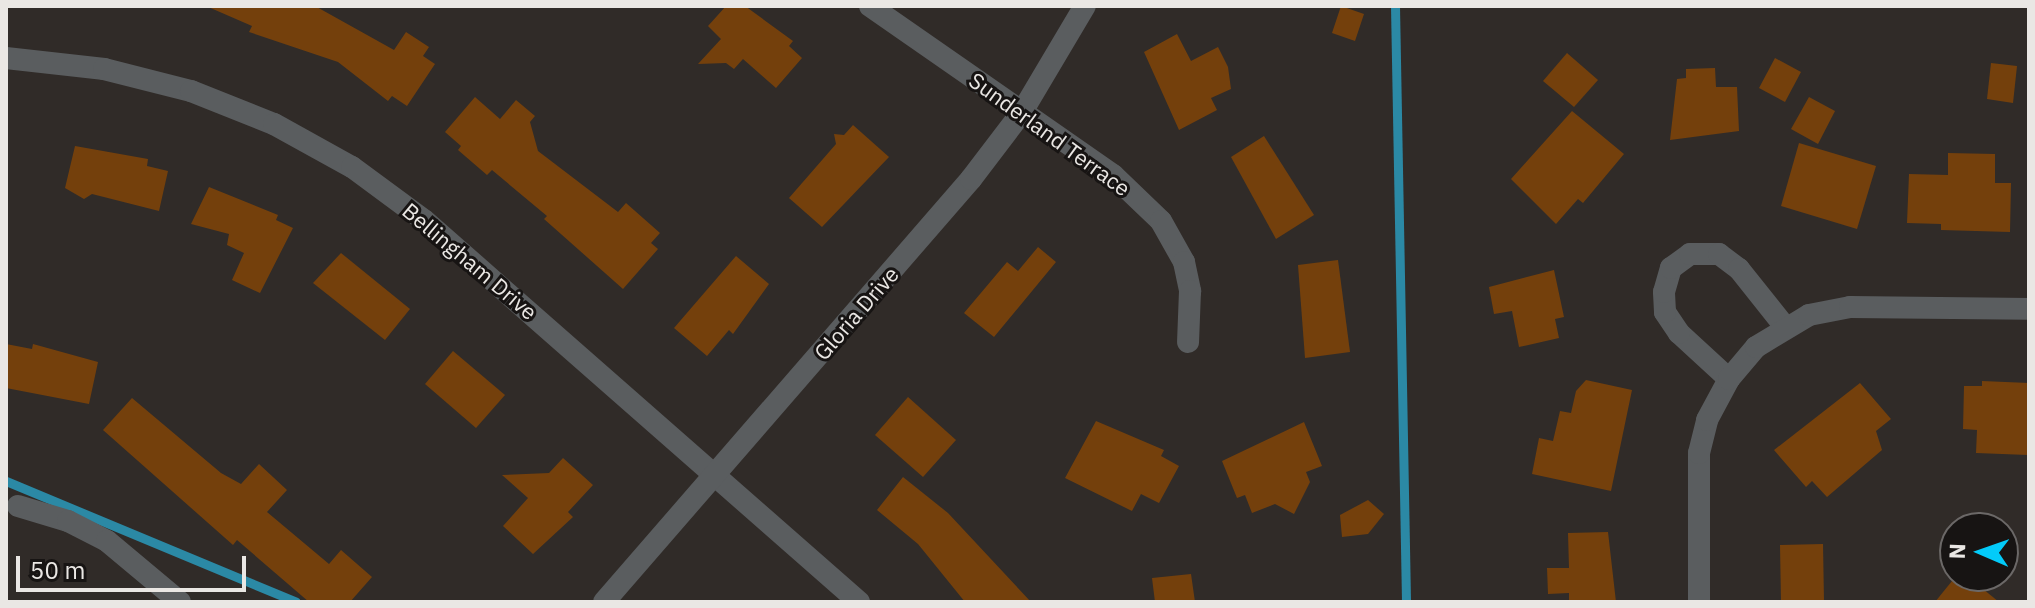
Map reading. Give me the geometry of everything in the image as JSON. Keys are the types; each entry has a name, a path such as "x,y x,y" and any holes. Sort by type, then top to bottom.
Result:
{"street":[{"name":"Sunderland Terrace","path":"870,6 1113,175 1161,221 1184,262 1190,291 1188,342"},
{"name":"Gloria Drive","path":"604,602 971,179 1022,112 1085,6"},
{"name":"Bellingham Drive","path":"6,58 104,69 191,91 274,124 352,167 424,220 859,602"},
{"path":"1729,379 1679,333 1665,312 1664,292 1671,268 1690,254 1719,254 1739,269 1786,328"},
{"path":"1699,602 1699,453 1707,420 1729,379 1756,347 1809,315 1850,307 2029,309"},
{"path":"18,506 68,521 107,541 180,602"}],"building":[{"path":"206,6 315,6 394,50 406,32 429,47 423,56 435,64 407,106 392,96 388,101 338,62 249,32 252,26"},
{"path":"726,6 745,6 793,41 789,46 802,58 776,88 743,59 734,69 726,63 698,64 721,39 708,26"},
{"path":"1341,6 1364,14 1355,41 1332,33"},
{"path":"1177,34 1191,61 1218,47 1228,67 1231,89 1211,98 1217,110 1179,130 1144,52"},
{"path":"1567,53 1598,80 1574,107 1543,81"},
{"path":"1775,58 1801,72 1785,102 1759,88"},
{"path":"1991,63 2017,66 2013,103 1987,99"},
{"path":"1715,68 1716,87 1737,87 1739,131 1670,140 1677,79 1686,78 1686,69"},
{"path":"475,97 500,119 516,100 535,116 530,122 538,151 618,212 626,203 660,233 651,243 658,249 623,289 544,219 547,216 492,170 487,175 458,150 461,146 445,132"},
{"path":"1809,97 1835,111 1818,144 1791,129"},
{"path":"1572,111 1624,154 1583,203 1578,199 1556,224 1511,179"},
{"path":"853,125 889,157 822,227 789,198 836,144 834,134 844,135"},
{"path":"1264,136 1314,215 1276,239 1231,157"},
{"path":"1799,143 1876,166 1857,229 1781,206"},
{"path":"75,146 148,159 147,166 168,171 159,211 92,194 84,199 65,188"},
{"path":"1948,153 1995,154 1995,183 2011,183 2010,232 1941,230 1941,224 1907,223 1909,174 1948,175"},
{"path":"209,187 278,215 276,220 293,228 260,293 232,280 244,253 227,245 229,234 191,224"},
{"path":"1038,247 1056,262 994,337 964,313 1007,262 1018,271"},
{"path":"341,253 410,309 385,340 313,283"},
{"path":"736,256 769,284 733,334 729,330 707,356 674,328"},
{"path":"1338,260 1350,352 1305,358 1298,265"},
{"path":"1554,270 1564,317 1555,319 1559,338 1519,347 1512,311 1494,314 1489,287"},
{"path":"6,344 32,349 33,344 98,362 89,404 6,388"},
{"path":"453,351 505,395 476,428 425,384"},
{"path":"1586,380 1632,390 1611,491 1532,474 1539,438 1553,441 1560,411 1571,413 1576,391"},
{"path":"1982,381 2029,383 2028,455 1976,453 1977,430 1963,429 1964,386 1982,386"},
{"path":"1860,383 1891,419 1876,431 1882,450 1827,497 1812,481 1806,487 1774,450"},
{"path":"908,397 956,440 923,477 875,435"},
{"path":"132,398 221,473 241,484 259,464 287,490 267,512 329,564 341,550 372,577 350,602 309,602 237,540 233,545 103,430"},
{"path":"1096,421 1164,450 1161,456 1179,466 1159,503 1141,494 1132,511 1065,478"},
{"path":"1304,422 1322,466 1306,472 1310,482 1294,514 1275,504 1252,513 1245,495 1237,498 1222,461"},
{"path":"563,458 593,485 568,512 573,517 533,554 503,526 528,498 502,475 549,473"},
{"path":"903,477 948,513 1031,602 965,602 918,544 877,510"},
{"path":"1368,500 1384,514 1368,534 1342,537 1340,515"},
{"path":"1608,532 1616,602 1569,602 1569,593 1548,594 1547,568 1569,568 1568,533"},
{"path":"1823,544 1824,602 1781,602 1780,545"},
{"path":"1191,574 1195,602 1155,602 1152,578"},
{"path":"1943,592 1987,592 1999,602 1935,602"}],"waterway":[{"path":"1395,6 1406,602"},
{"path":"6,481 296,602"}]}
